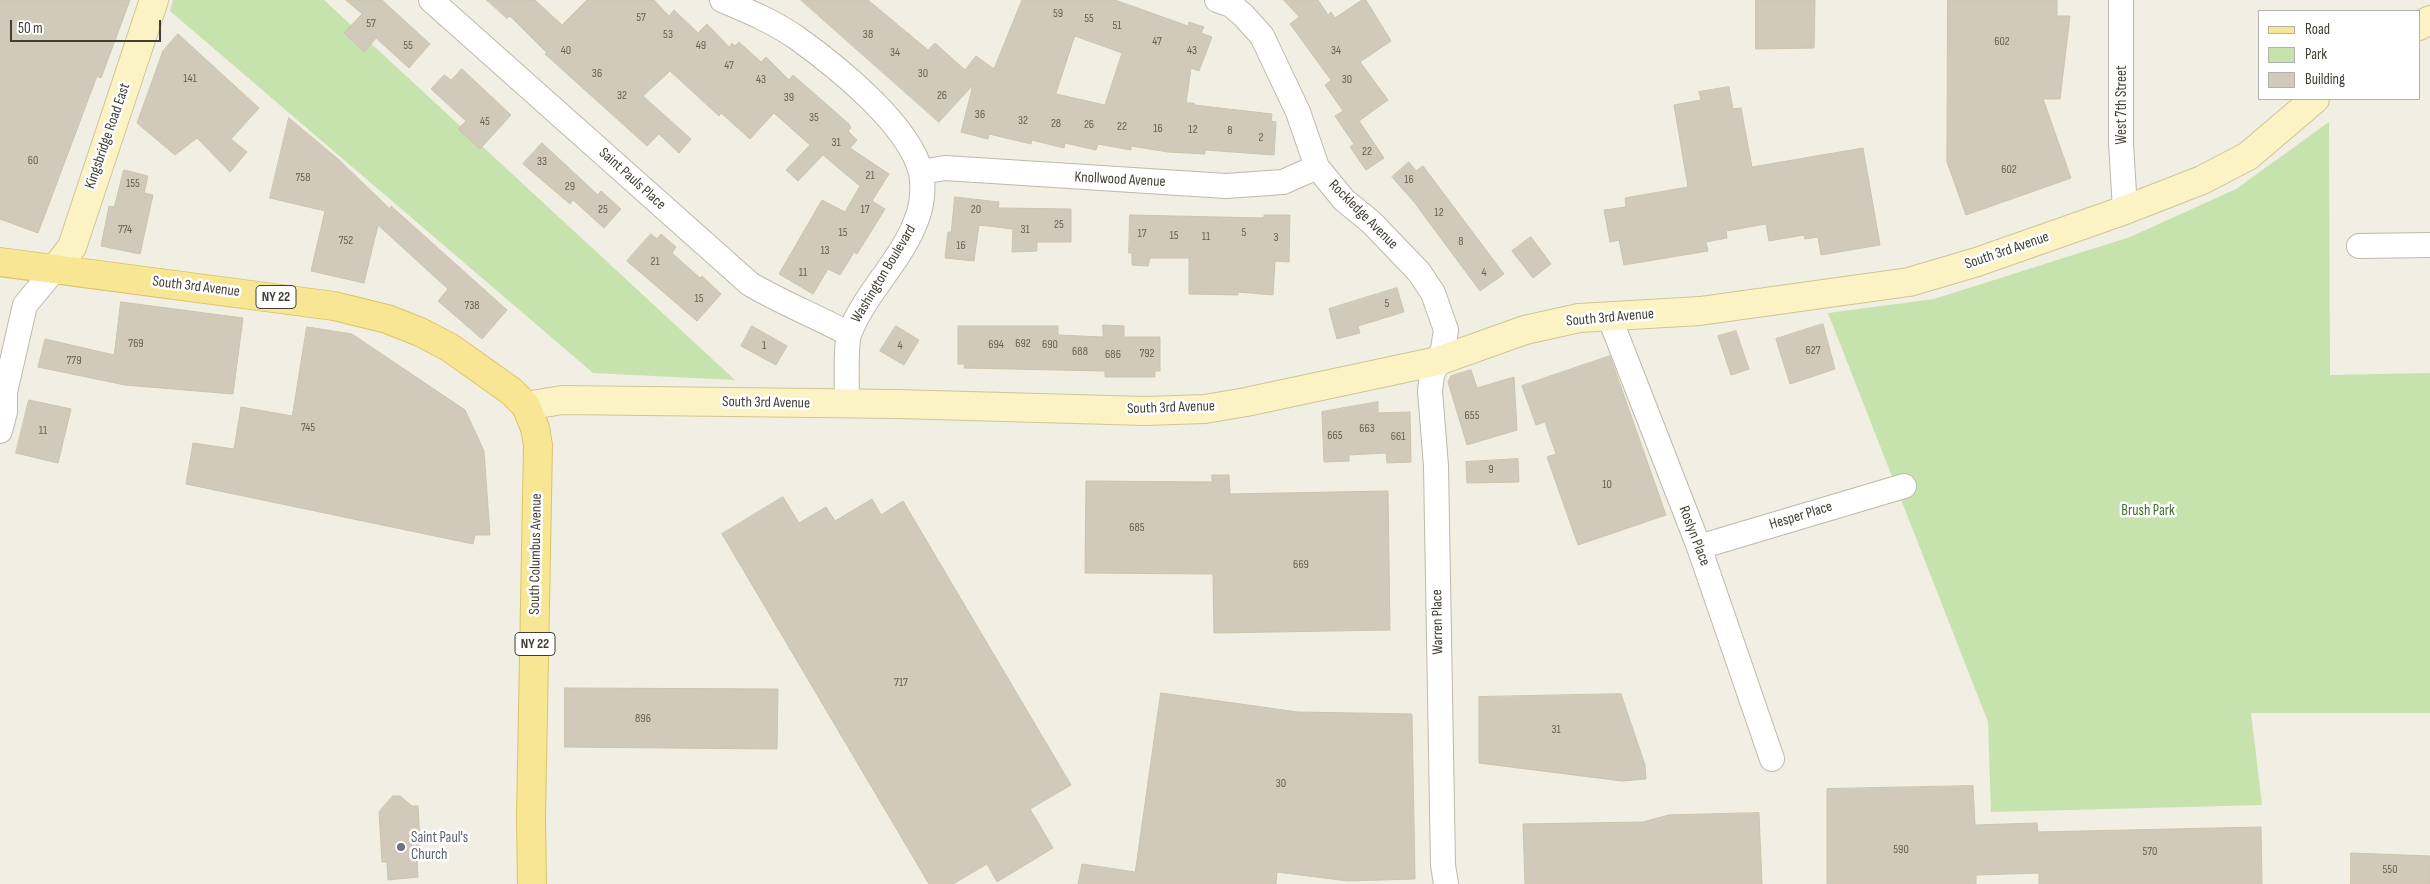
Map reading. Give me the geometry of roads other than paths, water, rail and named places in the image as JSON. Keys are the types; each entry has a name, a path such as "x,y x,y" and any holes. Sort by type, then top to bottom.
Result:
{"main road":[{"name":"South 3rd Avenue","path":"0,262 334,306 387,319 420,332 448,347 511,391 526,406"},
{"name":"South Columbus Avenue","path":"526,406 535,428 538,445 531,817 532,884"}],"street":[{"name":"Kingsbridge Road East","path":"56,269 72,247 154,0"},
{"name":"Saint Pauls Place","path":"431,0 750,284 777,300 814,315 849,334"},
{"name":"Washington Boulevard","path":"722,0 752,6 796,37 880,107 902,133 911,148 921,172 922,194 916,222 849,334 847,404"},
{"name":"Rockledge Avenue","path":"1217,0 1231,6 1243,15 1262,36 1298,112 1317,167 1344,200 1371,222 1419,272 1433,293 1446,330 1443,348 1438,361"},
{"name":"West 7th Street","path":"2121,0 2121,143 2125,210"},
{"name":"South 3rd Avenue","path":"526,406 562,400 1145,411 1205,409 1246,402 1438,361 1525,330 1579,318 1700,311 1909,282 1977,262 2125,210 2202,180 2248,156 2315,100"},
{"name":"Knollwood Avenue","path":"921,172 946,168 1226,186 1283,182 1317,167"},
{"path":"2359,246 2430,245"},
{"path":"0,431 5,412 4,392 25,305 56,269"},
{"name":"Roslyn Place","path":"1609,316 1698,547 1772,759"},
{"name":"Warren Place","path":"1438,361 1430,391 1436,466 1443,857 1446,884"},
{"name":"Hesper Place","path":"1698,547 1904,486"}],"place":[{"name":"Saint Paul's Church","path":"401,847"}],"park label":[{"name":"Brush Park","path":"2148,511"}]}
